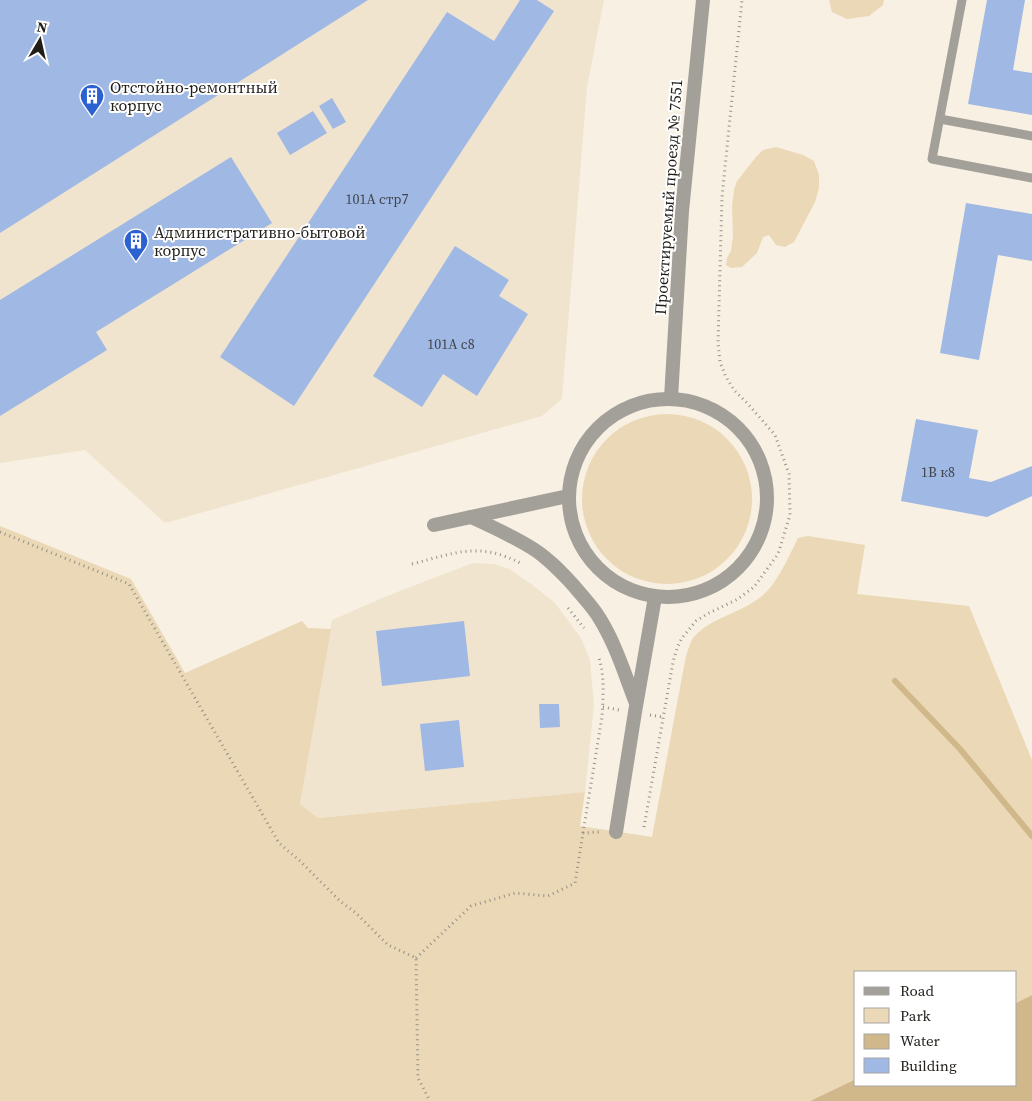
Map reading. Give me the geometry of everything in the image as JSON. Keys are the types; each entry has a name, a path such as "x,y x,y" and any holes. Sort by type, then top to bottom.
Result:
{"street":[{"name":"Проектируемый проезд № 7551","path":"671,398 682,211 703,0"},
{"path":"671,398 700,403 726,416 747,437 762,462 768,491 766,520 755,547 737,570 729,576 712,587 685,596 656,597 632,591 611,579 592,563 576,535 571,520 568,496 572,470 582,446 599,425 620,410 645,400 671,398"},
{"path":"434,525 568,496"},
{"path":"471,517 536,550 549,560 589,603 600,619 616,651 636,703"},
{"path":"616,832 636,703 656,597"}],"lane":[{"path":"962,0 932,159 1032,178"},
{"path":"940,118 1032,136"}],"path":[{"path":"644,827 679,643 696,621 738,599 754,587 778,554 790,515 789,474 774,435 734,390 726,377 720,362 718,343 722,197 742,0"},
{"path":"0,532 129,584 279,842 340,902 356,913 388,945 416,958"},
{"path":"412,564 460,552 477,550 511,558 526,566"},
{"path":"562,601 586,631"},
{"path":"430,1101 418,1078 416,958 471,906 515,894 548,896 576,883 603,707 600,663 597,654"},
{"path":"583,833 616,832"}],"shaded area":[{"path":"0,0 604,0 587,87 562,399 542,416 165,523 85,450 0,463"},
{"path":"473,563 495,564 509,569 534,586 555,603 581,638 590,660 594,705 585,792 318,818 300,804 332,620 387,596"}],"green space":[{"path":"829,0 884,0 883,5 869,16 847,19 832,12"},
{"path":"776,147 803,155 814,161 819,175 819,188 815,202 794,242 785,247 776,245 769,235 763,237 757,253 742,267 731,268 726,265 731,251 733,236 732,206 737,181 763,150"},
{"path":"675,414 700,420 721,433 733,445 749,474 752,499 751,516 746,532 733,553 721,565 692,581 659,584 634,578 613,565 601,553 585,524 582,491 588,466 601,445 613,433 642,417"},
{"path":"0,526 131,579 185,673 302,621 308,628 331,629 300,804 318,818 585,792 580,826 652,837 686,656 690,644 693,638 708,625 745,607 762,596 773,584 798,538 808,536 865,545 857,594 969,606 1032,760 1032,995 1017,1002 1017,971 854,971 854,1080 810,1101 0,1101"}],"water":[{"path":"1032,995 1032,1101 810,1101 854,1080 854,1086 1017,1086 1017,1002"}],"building":[{"name":"Отстойно-ремонтный корпус","path":"0,0 368,0 0,233"},
{"path":"520,0 537,0 554,11 294,406 220,357 447,12 494,41"},
{"path":"987,0 1025,0 1013,70 1032,73 1032,115 968,104"},
{"path":"332,98 346,122 333,129 319,106"},
{"path":"313,111 327,133 290,155 277,133"},
{"name":"Административно-бытовой корпус","path":"231,157 272,223 96,332 107,350 0,416 0,300"},
{"path":"966,203 1032,214 1032,261 998,255 979,360 940,353"},
{"path":"455,246 509,280 499,296 528,314 477,396 443,374 422,407 373,376"},
{"path":"916,419 978,430 969,478 991,482 1032,466 1032,496 987,517 901,501"},
{"path":"464,621 470,676 382,686 376,631"},
{"path":"539,704 559,704 560,727 540,728"},
{"path":"459,720 464,767 425,771 420,724"}],"waterway":[{"path":"895,681 960,749 1032,836"}],"place":[{"name":"Отстойно-ремонтный корпус","path":"92,117"},
{"name":"Административно-бытовой корпус","path":"136,262"}]}
